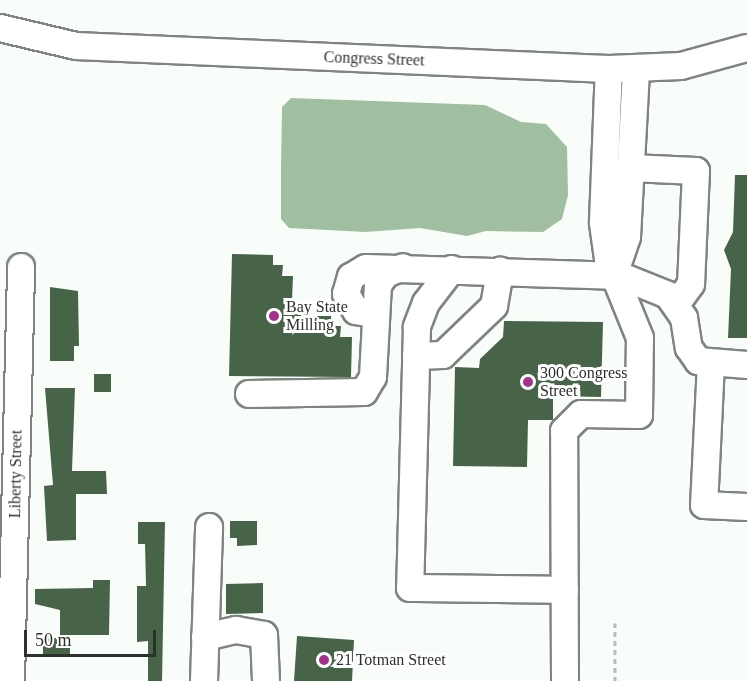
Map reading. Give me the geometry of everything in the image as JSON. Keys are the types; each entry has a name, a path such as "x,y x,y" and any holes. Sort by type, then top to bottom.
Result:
{"street":[{"name":"Congress Street","path":"0,28 76,46 609,69 695,64 747,48"},
{"path":"565,681 564,428 580,414 639,415 640,338 614,275 603,222 609,69"},
{"path":"614,275 627,237 636,69"},
{"path":"631,168 696,171 691,284 676,305"},
{"name":"Liberty Street","path":"11,681 21,267"},
{"path":"249,394 364,392 373,377 374,314 356,311 349,303 351,277 366,268 403,267 614,275 658,288 676,305 690,351 698,361 747,365"},
{"path":"452,269 421,313 416,356 410,588 566,590"},
{"path":"416,356 443,354 494,306 500,271"},
{"path":"711,363 704,505 747,507"},
{"path":"204,681 209,527"},
{"path":"205,637 236,630 264,635 266,681"}],"path":[{"path":"615,623 615,681"}],"shaded area":[{"path":"291,98 485,105 521,122 546,124 567,147 568,195 562,219 543,232 486,231 467,236 420,228 365,232 289,228 281,219 281,169 282,107"}],"building":[{"path":"735,175 747,175 747,338 728,338 731,269 724,250 733,232"},
{"name":"Bay State Milling","path":"232,254 273,255 273,265 283,265 282,276 293,276 292,301 306,301 306,316 331,316 331,326 341,326 340,337 352,337 351,377 229,376"},
{"path":"50,287 78,291 79,346 74,346 74,361 50,361"},
{"name":"300 Congress Street","path":"504,321 603,322 601,397 553,396 553,420 528,420 527,467 453,466 455,367 479,368 480,359 503,337"},
{"path":"94,374 111,374 111,392 94,392"},
{"path":"45,388 75,388 72,471 106,471 107,494 76,494 76,540 47,541 44,486 53,485"},
{"path":"230,521 257,521 257,545 237,546 237,538 230,538"},
{"path":"138,522 165,522 162,681 148,681 148,641 137,642 137,586 146,586 145,544 138,544"},
{"path":"93,580 110,580 109,635 60,635 60,610 35,604 35,589 93,588"},
{"path":"263,583 263,613 226,614 226,584"},
{"name":"21 Totman Street","path":"297,636 354,640 352,681 294,681"},
{"path":"43,638 70,638 70,655 43,655"}],"place":[{"name":"Bay State Milling","path":"274,316"},
{"name":"300 Congress Street","path":"528,382"},
{"name":"21 Totman Street","path":"324,660"}]}
